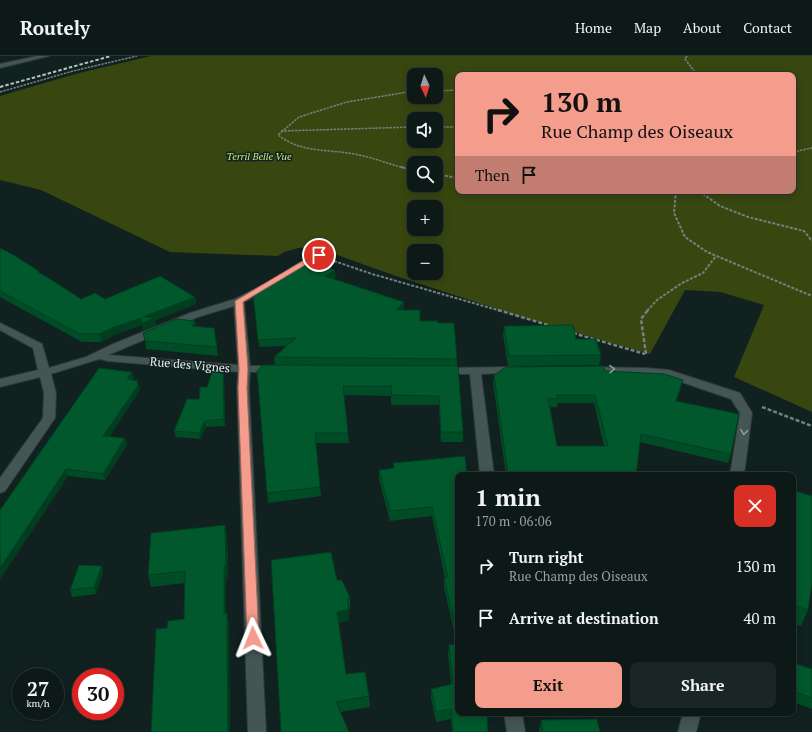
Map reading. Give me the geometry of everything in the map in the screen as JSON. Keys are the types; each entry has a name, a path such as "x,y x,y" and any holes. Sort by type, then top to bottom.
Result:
{"street":[{"path":"0,66 46,56"},
{"path":"0,383 59,369 194,315 239,301 319,255"},
{"path":"239,301 244,369 243,388 257,732"},
{"path":"0,326 38,346 50,393 49,418 0,488"},
{"name":"Rue des Vignes","path":"97,355 108,358 244,369 284,369"},
{"path":"435,370 529,370"},
{"path":"576,370 646,371 669,374 736,396 746,413 738,472"},
{"path":"475,371 487,472"},
{"path":"513,716 516,732"},
{"path":"687,732 691,716"}],"path":[{"path":"0,92 73,71 136,56"},
{"path":"687,56 685,60 695,72"},
{"path":"443,91 455,90"},
{"path":"407,92 348,102 299,117 278,134 286,143 312,150 348,153 407,168"},
{"path":"281,131 407,127"},
{"path":"443,128 455,127"},
{"path":"796,151 812,148"},
{"path":"443,175 455,177"},
{"path":"676,194 674,213 685,237 707,252 812,296"},
{"path":"703,194 720,206 748,217 804,231 812,241"},
{"path":"319,255 372,274 558,328"},
{"path":"646,371 646,355 641,319 657,300 682,283 703,273 716,256"},
{"path":"572,333 646,355"},
{"path":"736,396 812,426"}],"green space":[{"name":"Terril Belle Vue","path":"151,56 812,56 812,412 734,377 764,305 720,292 685,290 650,354 515,315 408,280 443,280 443,244 407,244 407,280 315,247 298,248 284,252 278,256 170,252 41,190 0,180 0,96 79,73"}],"building":[{"path":"0,248 39,271 38,272 81,299 95,293 105,299 160,276 195,297 143,317 154,318 142,323 141,318 114,327 99,334 80,334 0,291"},
{"path":"308,260 335,270 325,276 404,302 396,310 420,310 420,321 454,323 457,359 274,357 296,338 258,340 253,294"},
{"path":"176,319 195,321 192,326 214,328 217,347 145,341 143,333"},
{"path":"573,325 576,339 596,339 601,355 509,356 504,326"},
{"path":"263,365 458,366 463,432 441,432 439,396 391,395 392,386 343,386 348,433 315,433 320,487 267,493 257,371"},
{"path":"214,366 223,366 224,419 205,421 199,433 174,431 187,399 199,399 200,387 207,387"},
{"path":"603,366 605,371 664,374 683,380 676,401 739,414 731,454 641,434 636,472 508,472 494,375 506,367","holes":["557,395 595,395 608,446 557,446 548,398 558,399"]},
{"path":"99,368 132,372 127,379 138,381 137,384 139,384 103,436 125,438 103,474 66,469 0,568 0,510"},
{"path":"465,456 467,472 455,472 455,624 444,578 448,578 432,507 390,511 379,470 394,468 393,463"},
{"path":"796,491 812,496 812,583 808,610 796,606"},
{"path":"225,525 226,566 224,566 224,614 227,613 228,732 151,732 156,629 167,628 168,621 184,619 185,571 148,575 151,533"},
{"path":"331,552 337,580 342,580 350,598 347,599 349,609 337,612 346,674 365,672 369,696 336,702 349,732 281,732 271,560"},
{"path":"79,565 102,566 94,587 70,590"},
{"path":"455,644 455,716 487,716 488,732 453,732 451,709 436,712 431,689 453,684 449,645"},
{"path":"796,664 812,669 812,698 796,692"},
{"path":"597,719 600,732 543,732 541,720"}],"railway":[{"path":"0,87 111,56"}],"route":[{"path":"253,638 243,388 244,369 239,301 319,255"}]}
